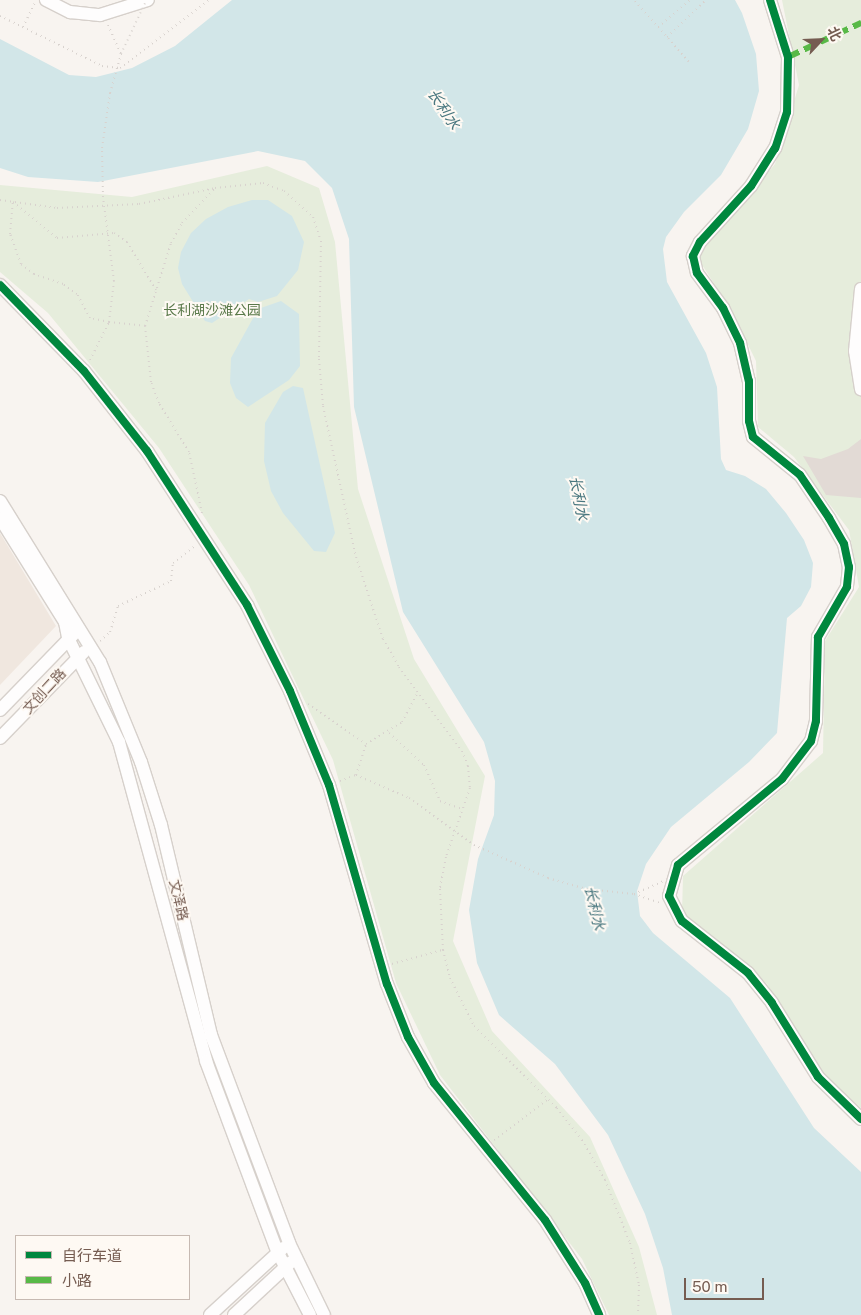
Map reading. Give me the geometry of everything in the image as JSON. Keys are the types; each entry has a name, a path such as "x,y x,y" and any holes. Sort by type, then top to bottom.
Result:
{"street":[{"path":"46,0 70,12 100,15 147,0"},
{"path":"770,0 788,57 787,112 775,148 751,186 700,242 693,256 697,273 723,308 740,342 749,381 749,421 753,437 800,475 840,538 849,567 846,587 818,637 816,720 811,741 782,779 687,855 673,877 670,896 674,911 748,973 772,1003 818,1077 861,1119"},
{"path":"0,285 84,371 147,451 247,605 290,691 329,785 382,966 408,1037 434,1083 484,1148 545,1220 585,1284 599,1315"},
{"path":"861,290 855,351 861,390"},
{"name":"文泽路","path":"0,501 92,648 141,762 161,825 211,1035 289,1243 324,1315"},
{"name":"文泽路","path":"0,518 65,622 68,638 119,742 206,1061 277,1252 310,1315"},
{"name":"文创二路","path":"0,710 68,638 81,628"},
{"name":"文创二路","path":"0,738 78,655 92,648"},
{"path":"210,1315 289,1243"},
{"path":"234,1315 296,1258"}],"path":[{"path":"23,28 36,0"},
{"path":"84,371 109,322 114,281 103,197 102,148 110,93 121,54 147,0"},
{"path":"0,16 102,66 120,68 209,0"},
{"path":"658,28 690,0"},
{"path":"667,37 706,0"},
{"path":"635,1 689,62"},
{"path":"100,15 121,54"},
{"path":"0,200 57,208 139,204 215,188 263,183 284,191 313,216 320,242 319,359 323,406 356,557 383,640 418,692 462,751 468,766 470,788 446,857 440,889 443,950 458,999 474,1026 548,1099 582,1140 622,1219 639,1285 638,1315"},
{"path":"92,648 110,632 118,606 171,581 174,563 206,540 189,452 159,403 151,382 145,326 156,290 182,223 215,188"},
{"path":"13,202 10,234 21,264 34,274 63,284 77,294 90,318 145,326"},
{"path":"13,202 57,238 114,233 127,242 156,290"},
{"path":"290,691 366,744"},
{"path":"356,775 366,744 389,733 402,722 418,692"},
{"path":"389,733 424,765 440,800 462,810"},
{"path":"329,785 356,775 409,798 474,845 512,864 587,888 634,894 674,911"},
{"path":"634,894 673,877"},
{"path":"382,966 443,950"},
{"path":"484,1148 548,1099"}],"shaded area":[{"path":"0,533 56,626 0,685"}],"green space":[{"path":"782,0 861,0 861,1108 824,1075 767,984 682,913 683,876 823,753 825,641 859,587 849,530 794,457 758,427 756,361 731,310 697,257 775,164 799,85"},
{"name":"长利湖沙滩公园","path":"267,166 319,188 335,242 358,489 414,659 485,776 453,941 492,1031 590,1137 639,1247 657,1315 609,1315 582,1259 440,1075 396,983 333,760 249,585 159,448 48,313 0,272 0,185 132,197"}],"water":[{"name":"长利水","path":"232,0 735,0 742,13 756,54 759,91 748,129 721,175 684,212 666,237 663,249 667,282 706,353 717,387 721,459 726,470 745,476 766,489 786,513 804,540 813,563 811,587 801,606 787,618 777,733 749,762 671,827 646,864 637,891 640,916 653,933 730,998 814,1128 861,1172 861,1315 672,1315 663,1268 645,1214 608,1135 555,1064 499,1015 477,963 469,910 478,859 494,815 495,781 484,742 403,612 354,407 349,239 332,188 305,161 258,151 98,182 28,177 0,168 0,39 69,75 96,77 132,68 175,46"},
{"path":"252,200 268,200 292,216 304,242 298,270 277,296 258,302 249,299 212,323 205,321 182,284 178,268 181,252 191,233 206,219 228,207"},
{"path":"281,301 299,314 300,366 289,380 248,407 236,398 230,383 231,358 258,309"},
{"path":"293,386 303,388 335,533 326,552 314,551 283,513 271,491 264,461 265,423 283,392"}],"building":[{"path":"861,439 861,498 826,495 803,456 821,459 848,449"}],"marked path":[{"path":"788,57 861,23"}],"cycle path":[{"path":"770,0 788,57 787,112 775,148 751,186 700,242 693,256 697,273 723,308 740,343 749,381 749,421 753,437 800,475 829,518 844,544 849,567 847,587 818,637 816,721 811,741 782,779 678,865 669,896 682,921 748,973 772,1003 818,1077 861,1119"},
{"path":"0,285 84,371 147,451 247,605 290,691 329,785 387,984 408,1037 434,1083 545,1220 585,1283 599,1315"}]}
